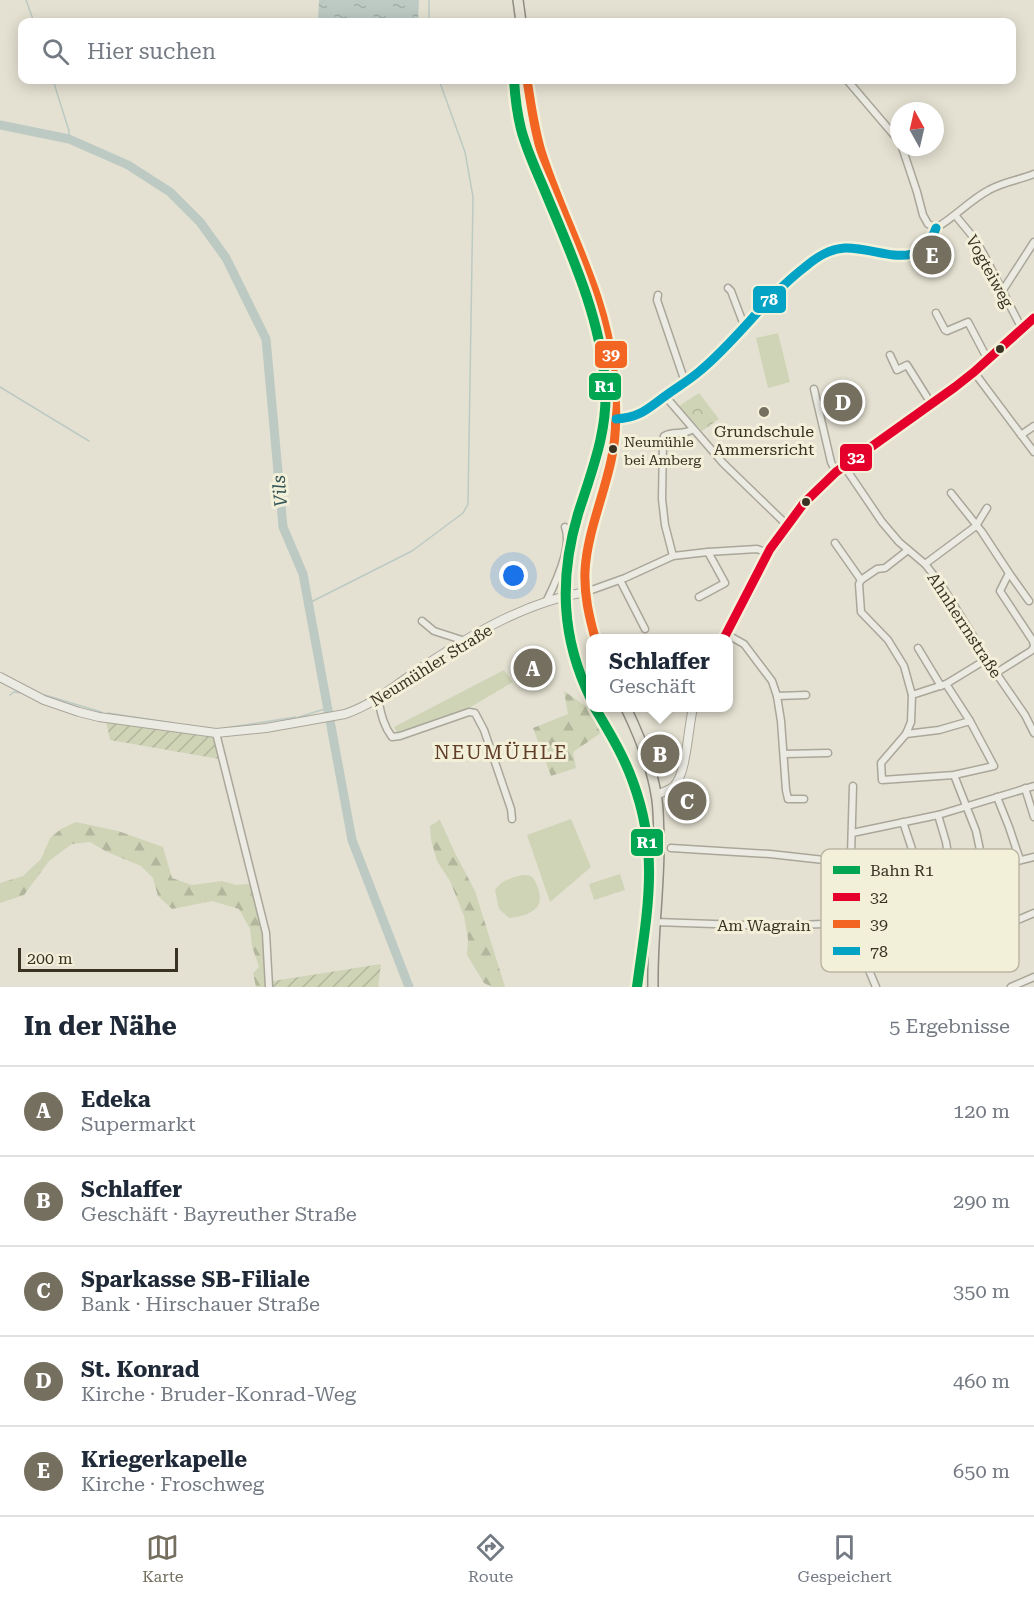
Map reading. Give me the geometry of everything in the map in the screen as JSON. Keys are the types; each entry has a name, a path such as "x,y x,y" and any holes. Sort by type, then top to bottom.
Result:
{"main road":[{"path":"518,0 520,18"},
{"path":"528,84 533,124 598,300 614,372 616,419 611,460 590,540 585,571 588,615 594,634"},
{"path":"628,712 641,738 657,795 659,853 653,987"}],"street":[{"path":"851,84 890,130"},
{"path":"905,156 923,215 927,224 936,228"},
{"path":"616,419 636,417 702,370 777,291 826,252 846,248 903,256 916,253 932,240 936,228 975,198 990,189 1034,174"},
{"name":"Vogteiweg","path":"955,215 974,238 1022,329"},
{"path":"1003,290 1034,242"},
{"path":"728,288 732,291 746,325"},
{"path":"657,295 685,382"},
{"path":"936,313 947,331 968,322 988,360"},
{"path":"727,634 768,553 804,503 836,472 932,405 974,372 1034,318"},
{"path":"890,355 897,370 907,365 932,405"},
{"path":"974,372 1034,452"},
{"path":"814,389 831,462 836,472"},
{"path":"665,396 723,463 787,525"},
{"path":"1022,435 1034,426"},
{"path":"673,556 665,525 662,499 663,442 664,436 668,434 687,433 693,429"},
{"name":"Ahnherrnstraße","path":"844,466 882,522 899,542 925,564 940,583 1025,715 1034,733"},
{"path":"951,493 982,532 1029,601"},
{"path":"925,564 976,526 987,508"},
{"path":"546,602 561,572 568,534 565,527"},
{"path":"835,543 861,580"},
{"path":"586,592 620,580 673,556 757,549 768,553"},
{"path":"908,550 885,568 877,569 861,580 859,584 861,612 888,640 904,666 912,695 911,722 906,734 881,763 882,780 954,775 994,766 970,721 918,648"},
{"path":"699,597 725,583 708,552"},
{"path":"996,673 1031,651 1034,646 1000,591 1009,573"},
{"path":"620,580 645,629"},
{"name":"Neumühler Straße","path":"0,677 44,700 89,714 216,733 266,728 345,714 378,699 444,653 514,615 546,602 586,592"},
{"path":"422,621 434,631 465,641"},
{"path":"733,640 744,645 771,681 777,696 786,790 789,799 804,799"},
{"path":"912,695 944,685 987,659"},
{"path":"777,696 806,695"},
{"path":"378,699 382,718 392,736 400,736 469,712 475,713 484,730 511,809 512,819"},
{"path":"657,795 674,786 683,768 692,712"},
{"path":"906,734 939,730 970,721"},
{"path":"216,733 266,933 269,987"},
{"path":"784,754 828,753"},
{"path":"954,775 976,831 980,849"},
{"path":"851,849 853,786"},
{"path":"852,833 938,815 1034,786"},
{"path":"1025,788 1034,817"},
{"path":"997,797 1017,849"},
{"path":"938,815 947,849"},
{"path":"903,822 912,849"},
{"path":"671,848 821,860"},
{"path":"1019,857 1020,860 1034,857"},
{"path":"1019,919 1034,913"},
{"name":"Am Wagrain","path":"655,922 772,926 821,924"},
{"path":"870,972 876,987"},
{"path":"1011,987 1034,977"}],"green space":[{"path":"778,333 790,382 768,388 756,338"},
{"path":"699,393 719,419 702,431 679,406"},
{"path":"504,670 513,682 469,708 397,733 394,727"},
{"path":"564,691 586,706 586,712 590,712 601,733 573,752 576,768 551,776 533,728 568,714"},
{"path":"106,721 214,737 219,759 110,740"},
{"path":"571,819 591,867 550,902 527,835"},
{"path":"440,820 475,891 505,987 492,987 484,983 467,955 468,939 464,916 450,881 437,861 431,840 430,826"},
{"path":"76,822 118,831 163,847 172,878 192,885 222,881 236,885 249,884 264,934 266,987 256,987 253,973 259,967 252,946 250,929 239,909 212,901 172,909 158,896 153,878 141,866 107,852 90,842 72,844 49,861 24,895 0,903 0,883 23,876 41,859 50,838 61,829"},
{"path":"620,874 625,890 594,900 589,884"},
{"path":"523,875 531,876 536,882 540,901 530,913 509,918 499,909 495,890 507,880"},
{"path":"381,964 378,987 273,987 273,981"}],"water":[{"path":"319,0 419,0 418,18 318,18"}],"waterway":[{"path":"26,0 33,18"},
{"path":"429,0 429,18"},
{"path":"54,84 69,131 69,139"},
{"path":"309,603 412,551 463,513 468,504 473,197 465,152 440,84"},
{"name":"Vils","path":"0,125 69,139 128,165 170,192 200,222 226,258 266,339 283,527 303,574 352,840 409,987"},
{"path":"0,387 89,441"},
{"path":"10,695 14,692 22,693"},
{"path":"45,695 101,712"},
{"path":"299,717 328,708"},
{"path":"108,713 173,723"},
{"path":"225,728 296,717"}],"rail line":[{"name":"R1","path":"514,84 523,138 566,241 591,310 605,382 606,399 602,433 572,538 566,585 569,631 586,688"},
{"name":"R1","path":"597,712 629,772 646,834 649,884 637,987"}],"transit line":[{"name":"39","path":"528,84 541,151 593,286 609,341 613,370 615,438 608,475 586,557 585,588 594,634"},
{"name":"78","path":"616,419 644,411 697,373 728,345 778,291 819,257 845,248 909,255 920,251 929,242 936,228"},
{"name":"32","path":"726,634 770,549 804,503 836,472 974,372 1034,318"}],"place":[{"name":"Kriegerkapelle","path":"932,255"},
{"name":"St. Konrad","path":"843,402"},
{"name":"Grundschule Ammersricht","path":"764,412"},
{"name":"Neumühle bei Amberg","path":"613,449"},
{"name":"Edeka","path":"533,668"},
{"name":"Schlaffer","path":"660,754"},
{"name":"Sparkasse SB-Filiale","path":"687,801"}],"district":[{"name":"NEUMÜHLE","path":"501,752"}]}
